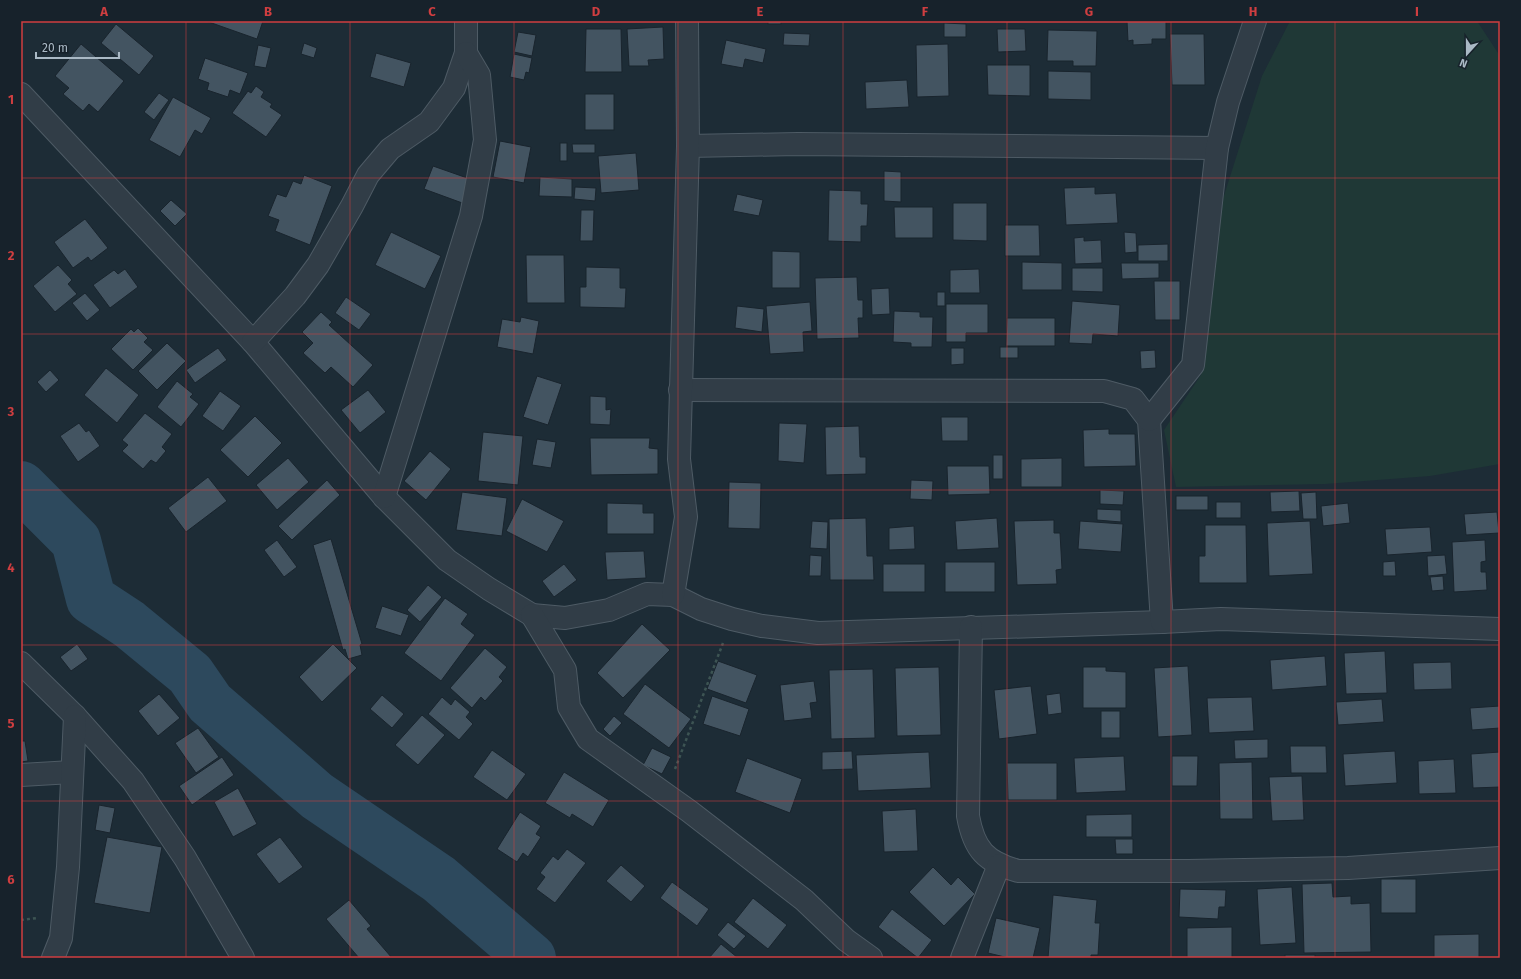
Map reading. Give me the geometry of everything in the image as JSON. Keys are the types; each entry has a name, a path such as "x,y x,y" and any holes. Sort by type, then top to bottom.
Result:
{"street":[{"path":"253,342 295,296 318,265 368,175 390,149 429,122 454,88 466,53 466,21"},
{"path":"673,595 686,517 679,459 688,146 687,21"},
{"path":"1149,420 1193,365 1217,148 1228,102 1255,21"},
{"path":"384,498 471,216 484,140 479,75 466,53"},
{"path":"21,94 253,342 384,498 447,560 489,589 532,615 565,618 609,610 647,594 673,595 701,608 732,619 762,626 818,633 1221,619 1500,629"},
{"path":"688,146 798,144 1217,148"},
{"path":"680,390 1104,391 1133,398 1149,420 1162,622"},
{"path":"532,615 565,670 569,707 588,739 666,794 804,900 846,940 871,958"},
{"path":"971,628 968,816 971,835 983,853 999,866 1018,871 1196,871 1348,868 1500,858"},
{"path":"21,662 75,716 133,781 184,858 243,958"},
{"path":"52,958 61,938 68,867 75,716"},
{"path":"21,775 72,772"},
{"path":"962,958 999,866"}],"path":[{"path":"666,794 732,619"}],"green space":[{"path":"1290,21 1477,21 1500,56 1500,464 1430,476 1325,484 1176,487 1164,430 1201,375 1221,205 1262,76"}],"building":[{"path":"206,21 263,21 257,39"},
{"path":"768,21 781,21 781,24 768,24"},
{"path":"1127,21 1166,21 1166,39 1152,39 1152,44 1133,45 1133,40 1128,41"},
{"path":"944,23 966,24 966,37 944,37"},
{"path":"116,24 154,56 139,75 101,43"},
{"path":"663,27 664,59 648,60 649,66 629,66 627,29"},
{"path":"586,29 621,29 622,72 585,72"},
{"path":"997,29 1025,29 1026,51 998,52"},
{"path":"1048,30 1097,31 1096,66 1073,66 1073,61 1047,61"},
{"path":"518,32 536,35 532,56 514,52"},
{"path":"784,33 810,34 809,46 783,45"},
{"path":"1170,34 1204,34 1205,85 1172,85"},
{"path":"726,40 766,49 763,63 745,59 743,68 721,64"},
{"path":"304,43 317,48 314,58 301,54"},
{"path":"81,44 124,81 98,112 89,104 83,111 63,94 69,88 55,76"},
{"path":"948,44 949,96 917,97 916,45"},
{"path":"258,45 271,48 266,68 254,66"},
{"path":"376,53 411,63 404,87 370,77"},
{"path":"514,54 532,58 529,73 526,72 524,80 510,77"},
{"path":"205,58 248,73 240,94 230,90 228,97 207,90 209,83 198,79"},
{"path":"987,65 1030,65 1030,96 988,95"},
{"path":"1048,71 1091,72 1091,100 1048,99"},
{"path":"907,80 909,107 866,109 865,82"},
{"path":"256,86 264,92 261,97 272,104 270,107 282,115 266,137 232,113 248,91 251,93"},
{"path":"159,93 169,100 154,120 144,112"},
{"path":"585,94 614,94 614,130 585,130"},
{"path":"173,97 211,118 202,134 195,130 180,157 149,140"},
{"path":"500,141 531,147 524,183 493,177"},
{"path":"560,143 567,143 567,161 560,161"},
{"path":"572,144 595,144 595,153 573,153"},
{"path":"636,153 639,190 601,193 598,156"},
{"path":"433,166 473,180 465,204 424,189"},
{"path":"884,171 901,172 901,202 884,201"},
{"path":"304,175 332,186 310,245 275,231 279,220 268,216 277,194 286,197 293,181 301,184"},
{"path":"540,177 572,179 572,197 539,196"},
{"path":"575,187 596,188 595,201 574,199"},
{"path":"1095,187 1095,194 1116,193 1118,223 1066,225 1064,188"},
{"path":"829,190 861,191 861,204 868,204 867,226 861,226 861,242 828,241"},
{"path":"737,194 763,200 759,216 733,211"},
{"path":"171,200 187,214 175,226 160,211"},
{"path":"953,203 987,203 987,241 953,240"},
{"path":"894,207 933,207 933,238 895,238"},
{"path":"581,210 594,210 593,241 580,241"},
{"path":"85,219 108,248 91,261 88,257 73,268 54,242"},
{"path":"1005,225 1039,225 1040,256 1005,256"},
{"path":"391,232 441,256 425,289 375,265"},
{"path":"1124,232 1136,233 1137,252 1125,253"},
{"path":"1084,237 1084,241 1101,240 1102,263 1075,264 1074,238"},
{"path":"1168,244 1168,261 1138,261 1138,245"},
{"path":"772,251 800,252 800,288 772,288"},
{"path":"526,255 564,255 565,303 527,303"},
{"path":"1022,262 1062,263 1062,290 1022,290"},
{"path":"1121,263 1159,263 1159,278 1122,279"},
{"path":"58,265 72,280 68,284 77,294 55,312 33,286"},
{"path":"586,267 620,268 620,288 626,288 625,308 580,307 580,287 586,287"},
{"path":"1072,268 1103,268 1103,292 1072,291"},
{"path":"125,269 138,287 110,308 93,285 114,270 118,274"},
{"path":"979,269 980,293 950,293 950,270"},
{"path":"857,277 858,300 863,300 863,318 858,318 859,338 817,339 815,278"},
{"path":"1154,281 1180,281 1180,320 1155,320"},
{"path":"889,288 890,314 872,315 871,289"},
{"path":"937,292 945,292 945,306 937,306"},
{"path":"85,293 100,310 87,321 72,303"},
{"path":"346,297 371,314 359,330 335,313"},
{"path":"1072,301 1120,305 1118,336 1093,334 1092,344 1069,343"},
{"path":"810,302 812,331 803,332 804,352 770,354 766,306"},
{"path":"946,304 988,304 988,333 966,333 966,342 946,342"},
{"path":"737,306 764,309 762,332 735,328"},
{"path":"894,311 920,312 920,317 933,317 932,347 911,347 911,343 893,342"},
{"path":"321,312 332,322 329,325 373,365 353,387 331,367 325,373 303,353 313,343 302,332"},
{"path":"521,317 539,321 533,354 497,347 502,319 520,322"},
{"path":"1007,318 1055,318 1055,346 1006,346"},
{"path":"138,328 148,338 144,342 153,350 133,370 111,349 131,329 134,332"},
{"path":"167,343 186,361 157,390 138,371"},
{"path":"1000,347 1018,347 1018,358 1000,358"},
{"path":"218,348 227,360 195,383 186,370"},
{"path":"951,348 964,348 964,364 951,365"},
{"path":"1155,350 1156,368 1141,369 1140,351"},
{"path":"106,368 139,395 117,423 84,395"},
{"path":"50,370 59,380 46,392 37,382"},
{"path":"537,376 562,384 548,425 523,417"},
{"path":"177,381 193,394 190,397 199,404 181,427 157,407"},
{"path":"368,390 386,412 360,433 341,410"},
{"path":"220,391 241,406 223,431 202,416"},
{"path":"590,396 606,397 606,410 611,409 610,425 590,424"},
{"path":"145,413 172,434 162,447 166,451 156,463 151,460 143,469 122,451 128,445 122,440"},
{"path":"255,416 282,443 248,477 220,450"},
{"path":"941,417 968,417 968,441 942,441"},
{"path":"79,423 86,432 89,430 100,446 78,462 60,436"},
{"path":"779,423 807,424 804,463 778,461"},
{"path":"859,426 860,457 866,457 866,474 826,475 825,427"},
{"path":"1109,429 1109,434 1135,434 1136,466 1084,467 1083,430"},
{"path":"483,432 523,436 518,485 478,481"},
{"path":"590,438 650,438 649,448 658,449 658,474 591,475"},
{"path":"537,439 556,442 551,468 532,465"},
{"path":"430,451 451,469 426,500 404,481"},
{"path":"993,455 1003,455 1003,479 993,479"},
{"path":"288,458 309,482 277,510 256,485"},
{"path":"1062,458 1062,487 1021,487 1021,459"},
{"path":"947,466 989,466 990,494 948,495"},
{"path":"208,477 227,501 186,532 168,508"},
{"path":"327,480 340,495 292,540 278,526"},
{"path":"911,480 933,481 932,500 910,499"},
{"path":"729,482 761,483 760,529 728,528"},
{"path":"1100,490 1124,491 1123,505 1100,504"},
{"path":"1299,491 1300,511 1271,512 1270,492"},
{"path":"462,492 507,498 502,536 456,530"},
{"path":"1316,492 1317,519 1303,519 1301,493"},
{"path":"1176,496 1208,496 1208,510 1176,510"},
{"path":"522,499 564,521 547,552 506,531"},
{"path":"1216,502 1241,502 1241,518 1216,518"},
{"path":"607,503 643,504 643,513 654,513 654,534 607,534"},
{"path":"1348,503 1350,523 1323,526 1321,506"},
{"path":"1097,509 1121,510 1121,522 1097,520"},
{"path":"1497,512 1499,533 1466,535 1464,514"},
{"path":"866,518 867,556 873,556 874,580 830,580 829,519"},
{"path":"997,518 999,548 957,550 955,521"},
{"path":"1054,520 1054,533 1060,533 1062,569 1056,570 1057,584 1017,585 1014,521"},
{"path":"812,521 828,522 827,549 810,548"},
{"path":"1080,521 1123,524 1121,552 1078,549"},
{"path":"1310,521 1313,574 1269,576 1267,523"},
{"path":"1205,525 1246,525 1247,583 1199,583 1199,556 1205,556"},
{"path":"914,526 915,549 889,550 889,528"},
{"path":"1430,527 1432,552 1387,555 1385,529"},
{"path":"331,539 362,644 360,645 362,655 348,659 345,649 343,650 313,545"},
{"path":"277,540 297,567 284,577 264,550"},
{"path":"1485,540 1486,561 1481,562 1481,572 1486,572 1487,590 1454,592 1452,542"},
{"path":"644,551 646,578 607,580 605,552"},
{"path":"810,555 822,556 821,576 809,576"},
{"path":"1445,555 1447,574 1428,576 1427,556"},
{"path":"1395,561 1396,576 1383,576 1383,562"},
{"path":"945,562 995,562 995,592 945,592"},
{"path":"564,564 577,580 554,597 542,581"},
{"path":"883,564 925,564 925,592 883,592"},
{"path":"1443,576 1444,590 1432,591 1430,577"},
{"path":"428,585 442,597 420,622 407,610"},
{"path":"445,598 468,614 461,624 475,635 441,681 404,653"},
{"path":"382,606 409,615 401,636 375,628"},
{"path":"642,624 670,650 623,698 597,673"},
{"path":"77,644 88,659 71,671 60,657"},
{"path":"333,644 357,668 322,702 299,677"},
{"path":"485,648 507,667 499,677 503,681 485,701 481,697 472,708 450,688"},
{"path":"1385,651 1387,693 1346,694 1344,653"},
{"path":"1325,656 1327,686 1272,690 1270,660"},
{"path":"718,661 757,675 746,703 707,689"},
{"path":"1451,662 1452,689 1414,690 1413,663"},
{"path":"1188,666 1192,735 1158,737 1154,668"},
{"path":"939,667 941,735 897,736 895,668"},
{"path":"1083,667 1106,667 1106,671 1126,672 1126,708 1083,708"},
{"path":"873,669 875,738 831,739 829,670"},
{"path":"814,681 817,702 810,703 812,718 784,721 780,685"},
{"path":"645,684 691,719 669,748 623,714"},
{"path":"1031,686 1037,734 999,739 994,690"},
{"path":"1060,693 1062,713 1048,715 1046,695"},
{"path":"159,694 180,718 158,736 138,711"},
{"path":"382,695 404,714 392,728 370,709"},
{"path":"712,696 749,709 740,736 703,724"},
{"path":"442,697 451,705 455,699 470,712 466,717 473,724 459,740 428,714"},
{"path":"1252,697 1254,731 1209,733 1207,698"},
{"path":"1382,699 1384,722 1338,725 1336,702"},
{"path":"1500,706 1500,728 1472,730 1470,708"},
{"path":"1101,711 1120,711 1120,738 1101,738"},
{"path":"422,715 445,735 418,765 395,745"},
{"path":"614,716 622,723 610,736 603,729"},
{"path":"198,728 219,757 196,773 175,743"},
{"path":"1268,739 1268,758 1235,759 1234,740"},
{"path":"21,741 25,741 28,761 21,762"},
{"path":"1290,746 1326,746 1327,773 1291,773"},
{"path":"652,748 671,757 662,774 643,765"},
{"path":"492,750 526,774 507,800 473,777"},
{"path":"852,751 853,769 822,770 822,752"},
{"path":"1395,751 1397,783 1345,786 1343,754"},
{"path":"929,752 931,788 858,791 856,755"},
{"path":"1500,752 1500,787 1473,788 1471,754"},
{"path":"1124,756 1126,791 1076,793 1074,758"},
{"path":"1172,756 1198,756 1197,786 1172,786"},
{"path":"222,757 234,775 192,805 179,786"},
{"path":"747,758 802,779 790,813 735,792"},
{"path":"1454,759 1456,793 1419,794 1418,761"},
{"path":"1252,762 1253,819 1220,819 1219,763"},
{"path":"1007,763 1057,763 1057,800 1008,800"},
{"path":"564,772 609,800 593,827 572,814 570,818 545,803"},
{"path":"1302,776 1304,820 1272,821 1269,777"},
{"path":"238,788 257,824 233,837 214,802"},
{"path":"99,805 115,808 110,833 95,830"},
{"path":"916,809 918,851 884,852 882,811"},
{"path":"520,812 541,826 536,834 541,837 528,857 523,853 517,862 497,849"},
{"path":"1132,814 1132,837 1086,837 1086,815"},
{"path":"107,837 162,847 150,913 94,903"},
{"path":"280,837 303,867 279,884 256,854"},
{"path":"1115,839 1133,839 1133,854 1116,854"},
{"path":"567,849 586,863 555,903 536,889 545,877 540,873 553,856 558,860"},
{"path":"621,865 645,886 631,902 606,881"},
{"path":"933,867 951,885 958,877 975,894 944,926 909,892"},
{"path":"1381,879 1416,879 1416,913 1381,913"},
{"path":"672,882 709,909 697,926 660,898"},
{"path":"1332,883 1333,897 1351,896 1351,904 1370,903 1371,952 1304,953 1302,884"},
{"path":"1292,887 1296,943 1260,945 1257,889"},
{"path":"1180,889 1226,890 1225,907 1219,907 1218,919 1179,917"},
{"path":"1053,895 1097,900 1095,923 1100,923 1098,955 1091,955 1091,958 1048,958"},
{"path":"753,898 787,925 768,949 734,922"},
{"path":"349,900 371,926 367,929 392,958 359,958 326,919"},
{"path":"892,909 932,940 918,958 878,927"},
{"path":"996,918 1040,928 1033,958 1009,958 988,953"},
{"path":"728,922 746,936 734,949 717,935"},
{"path":"1232,927 1232,958 1187,958 1187,928"},
{"path":"1479,934 1479,958 1434,958 1434,935"},
{"path":"721,944 738,958 709,958"},
{"path":"1285,955 1315,955 1315,958 1285,958"}],"waterway":[{"path":"21,486 76,541 91,599 129,624 190,674 210,703 317,796 439,879 531,958"}]}
